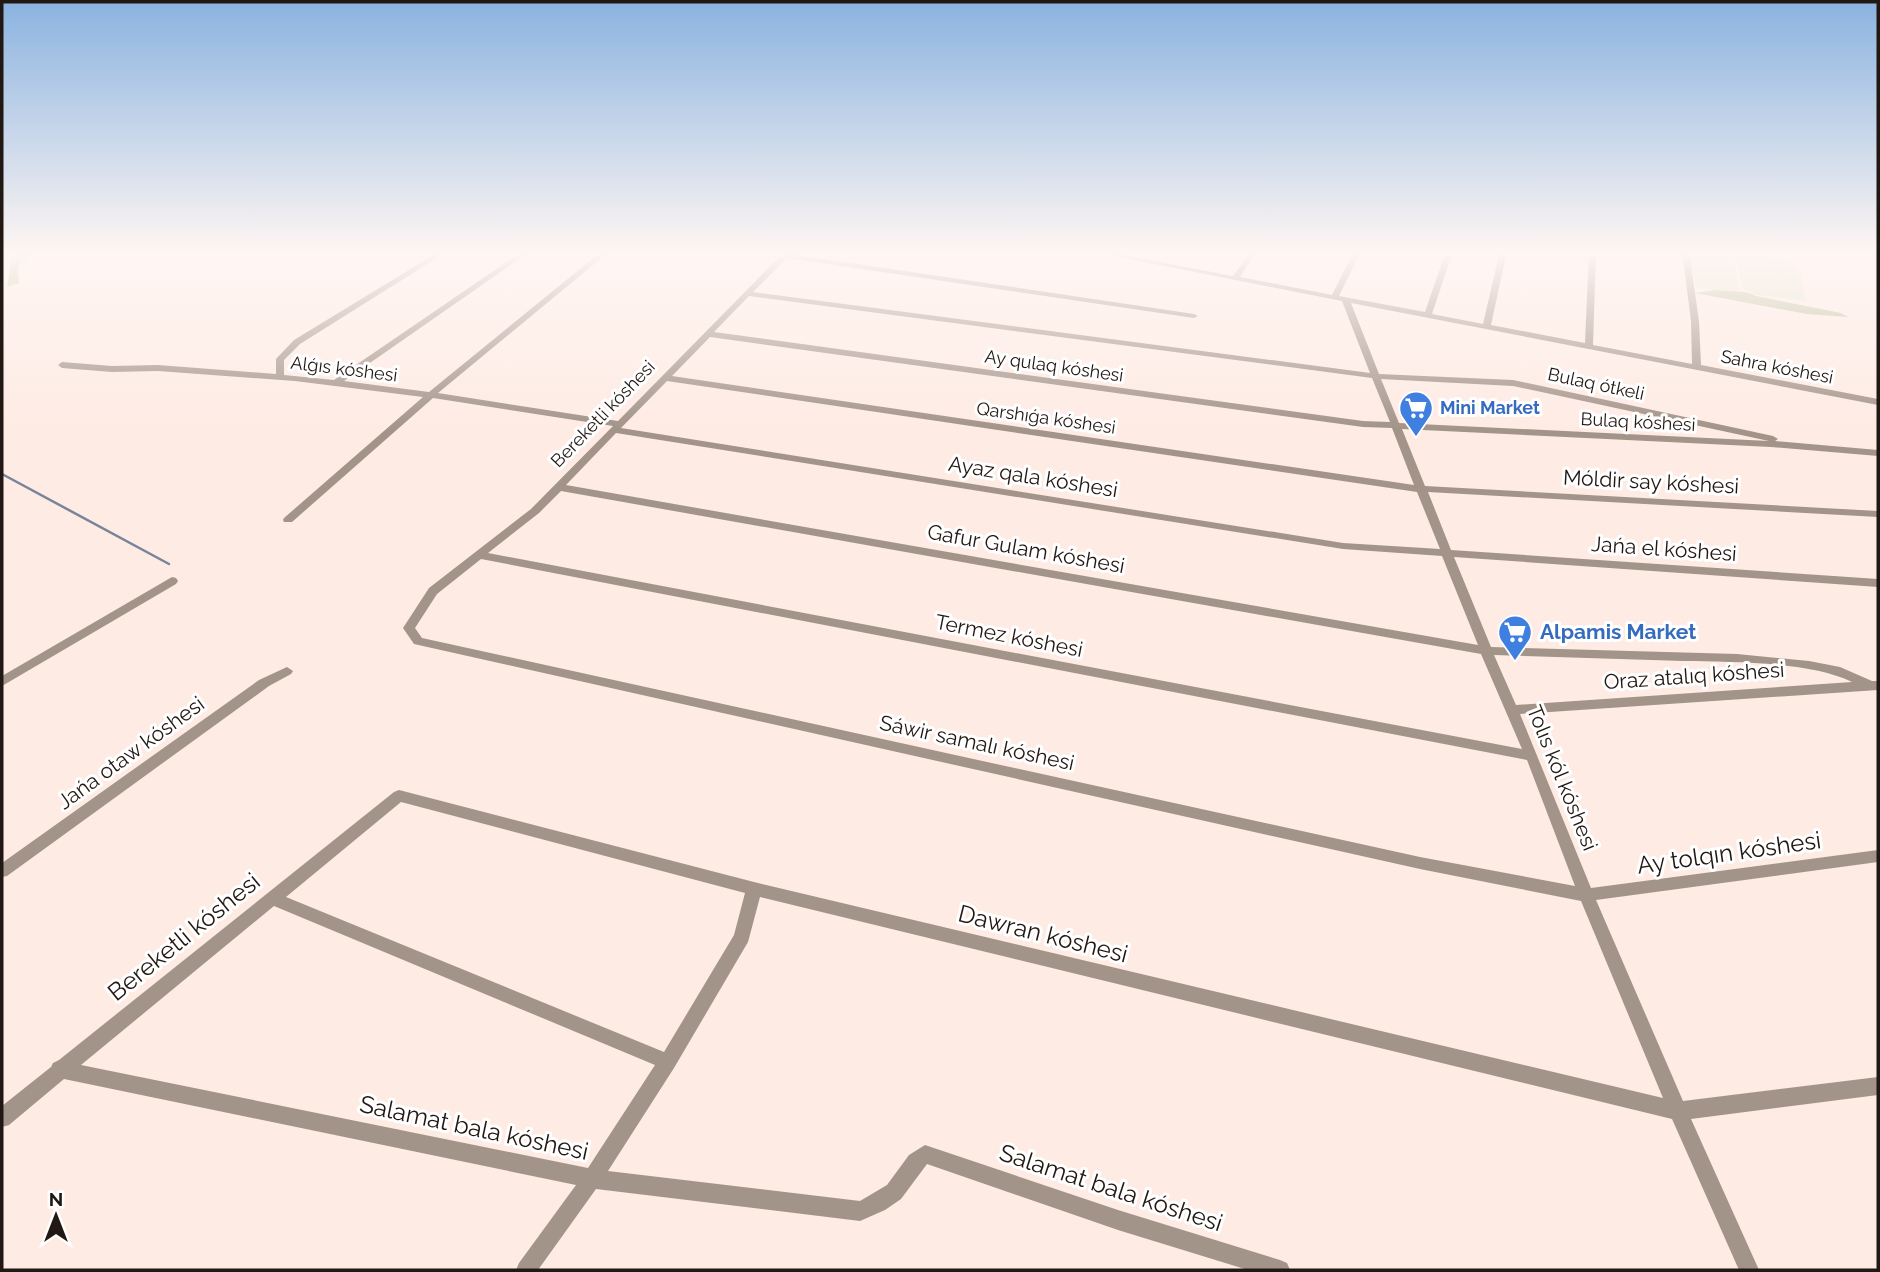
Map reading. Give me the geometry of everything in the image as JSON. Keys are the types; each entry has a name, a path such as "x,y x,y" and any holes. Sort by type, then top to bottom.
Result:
{"street":[{"path":"280,377 279,359 297,342 348,310"},
{"path":"336,383 441,310"},
{"path":"288,520 431,395 534,310"},
{"name":"Bereketli kóshesi","path":"433,591 535,511 733,310"},
{"path":"874,310 1376,376"},
{"path":"1157,310 1194,316"},
{"name":"Tolıs kól kóshesi","path":"1346,310 1376,376 1586,895 1749,1270"},
{"name":"Sahra kóshesi","path":"1404,310 1878,402"},
{"path":"1428,315 1430,310"},
{"path":"1487,326 1491,310"},
{"path":"1589,347 1591,310"},
{"path":"1694,310 1697,367"},
{"name":"Ay qulaq kóshesi","path":"709,334 1349,422 1395,424"},
{"name":"Alǵıs kóshesi","path":"62,365 111,369 158,368 336,383 431,395 618,427"},
{"name":"Bulaq ótkeli","path":"1376,376 1513,383 1806,447"},
{"name":"Qarshıǵa kóshesi","path":"666,377 1421,489"},
{"name":"Bulaq kóshesi","path":"1395,424 1878,453"},
{"name":"Ayaz qala kóshesi","path":"618,427 1343,546 1446,554"},
{"name":"Gafur Gulam kóshesi","path":"558,487 1486,651 1737,658 1840,671 1874,685"},
{"name":"Móldir say kóshesi","path":"1421,489 1878,514"},
{"name":"Jańa el kóshesi","path":"1446,554 1878,583"},
{"name":"Termez kóshesi","path":"479,555 1532,756"},
{"path":"2,682 172,581"},
{"name":"Sáwir samalı kóshesi","path":"433,591 409,628 418,641 1420,863 1586,895"},
{"name":"Jańa otaw kóshesi","path":"2,871 264,683 287,671"},
{"name":"Oraz atalıq kóshesi","path":"1513,710 1874,685"},
{"name":"Bereketli kóshesi","path":"2,1118 59,1069 399,796"},
{"name":"Dawran kóshesi","path":"399,796 754,889 1678,1111"},
{"name":"Ay tolqın kóshesi","path":"1586,895 1878,856"},
{"path":"526,1270 592,1179 668,1062 742,937 754,889"},
{"path":"271,898 668,1062"},
{"name":"Salamat bala kóshesi","path":"59,1069 592,1179 860,1211 880,1203 896,1190 915,1160 925,1154 1118,1220 1280,1270"},
{"path":"1678,1111 1878,1086"}],"green space":[{"path":"1788,310 1828,310 1848,317"}],"waterway":[{"path":"2,474 169,564"}],"place":[{"name":"Mini Market","path":"1416,438"},
{"name":"Alpamis Market","path":"1515,662"}]}
